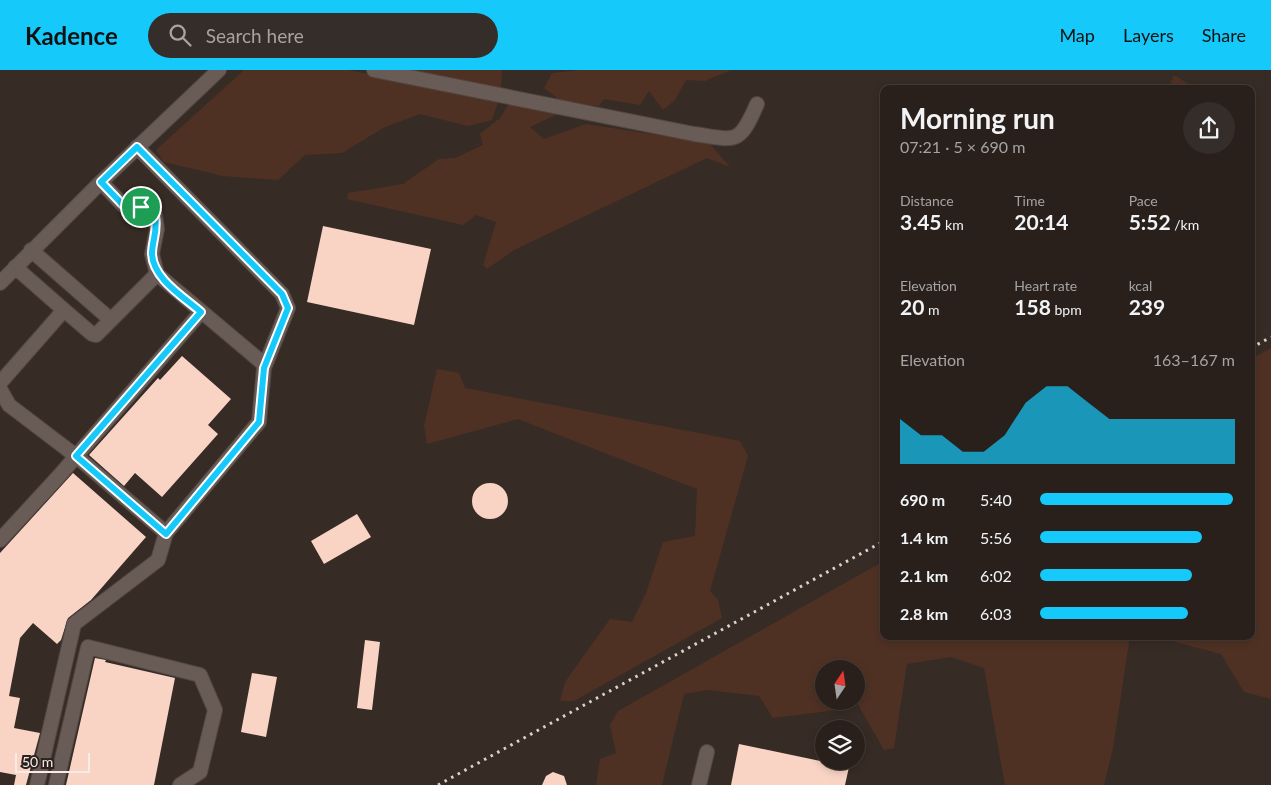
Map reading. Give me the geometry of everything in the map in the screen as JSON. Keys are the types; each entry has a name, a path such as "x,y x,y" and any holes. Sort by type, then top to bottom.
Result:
{"street":[{"path":"0,283 31,250 219,70"},
{"path":"374,70 684,132 733,140 740,136 757,104"},
{"path":"37,785 74,624 158,560 166,534 259,422 262,412 262,379 265,365 288,308 282,294 137,147"},
{"path":"101,182 123,205 141,207 155,215 157,229 152,254 158,274 265,365"},
{"path":"31,250 111,320"},
{"path":"15,267 92,334 96,335 158,274"},
{"path":"0,383 64,310"},
{"path":"0,540 201,312"},
{"path":"0,389 5,403 76,456 166,534"},
{"path":"56,785 88,647 200,675 214,710 200,772 180,785"},
{"path":"699,785 707,752"}],"shaded area":[{"path":"244,70 348,70 499,99 492,120 468,126 420,114 385,127 342,153 305,155 278,180 223,176 164,162 156,150"},
{"path":"398,70 502,70 501,90"},
{"path":"581,70 731,70 705,81 686,80 675,100 663,110 649,91 640,105 604,99 599,106 561,101 544,88 552,73"},
{"path":"1174,75 1190,85 1170,85"},
{"path":"510,102 562,112 530,127 544,139 586,124 709,143 730,167 707,158 514,250 487,269 483,265 496,222 476,215 463,225 347,199 348,193 403,184 439,159 455,158 483,145 480,134 500,118"},
{"path":"1271,348 1271,699 1244,692 1221,654 1173,640 1255,640 1255,357"},
{"path":"437,369 459,373 465,388 740,441 748,456 710,591 718,600 722,618 574,701 560,701 565,682 610,619 632,622 646,593 663,542 695,536 697,489 518,419 427,444 424,426"},
{"path":"880,563 880,640 1129,640 1113,748 1104,785 1005,785 984,668 951,657 907,664 894,748 884,750 861,710 865,710 865,660 815,660 815,710 837,710 773,718 759,696 708,690 684,694 662,785 596,785 600,759 616,753 610,725 618,711"}],"building":[{"path":"323,226 431,249 414,325 307,302"},
{"path":"182,356 231,399 208,425 218,434 162,497 135,473 124,486 89,455 158,378 160,380"},
{"path":"73,473 146,537 91,600 68,618 61,640 57,644 33,623 20,638 9,696 20,698 14,728 40,733 26,785 14,785 16,775 0,772 0,553"},
{"path":"490,483 497,484 503,488 507,494 507,508 503,514 497,518 490,519 483,518 477,514 473,508 472,501 473,494 477,488 483,484"},
{"path":"357,514 371,537 324,564 311,541"},
{"path":"365,640 380,642 372,710 357,708"},
{"path":"95,658 175,678 154,785 66,785"},
{"path":"252,673 277,677 266,737 241,732"},
{"path":"739,744 815,760 815,770 848,770 845,785 731,785"},
{"path":"553,772 564,776 567,785 542,785 546,776"}],"railway":[{"path":"1255,346 1271,337"},
{"path":"438,785 880,543"}],"route":[{"path":"137,147 282,294 288,308 284,323 273,343 264,368 262,412 259,422 248,438 166,534 76,456 201,312 158,274 152,254 157,229 155,215 141,207 123,205 101,182 137,147"}]}
